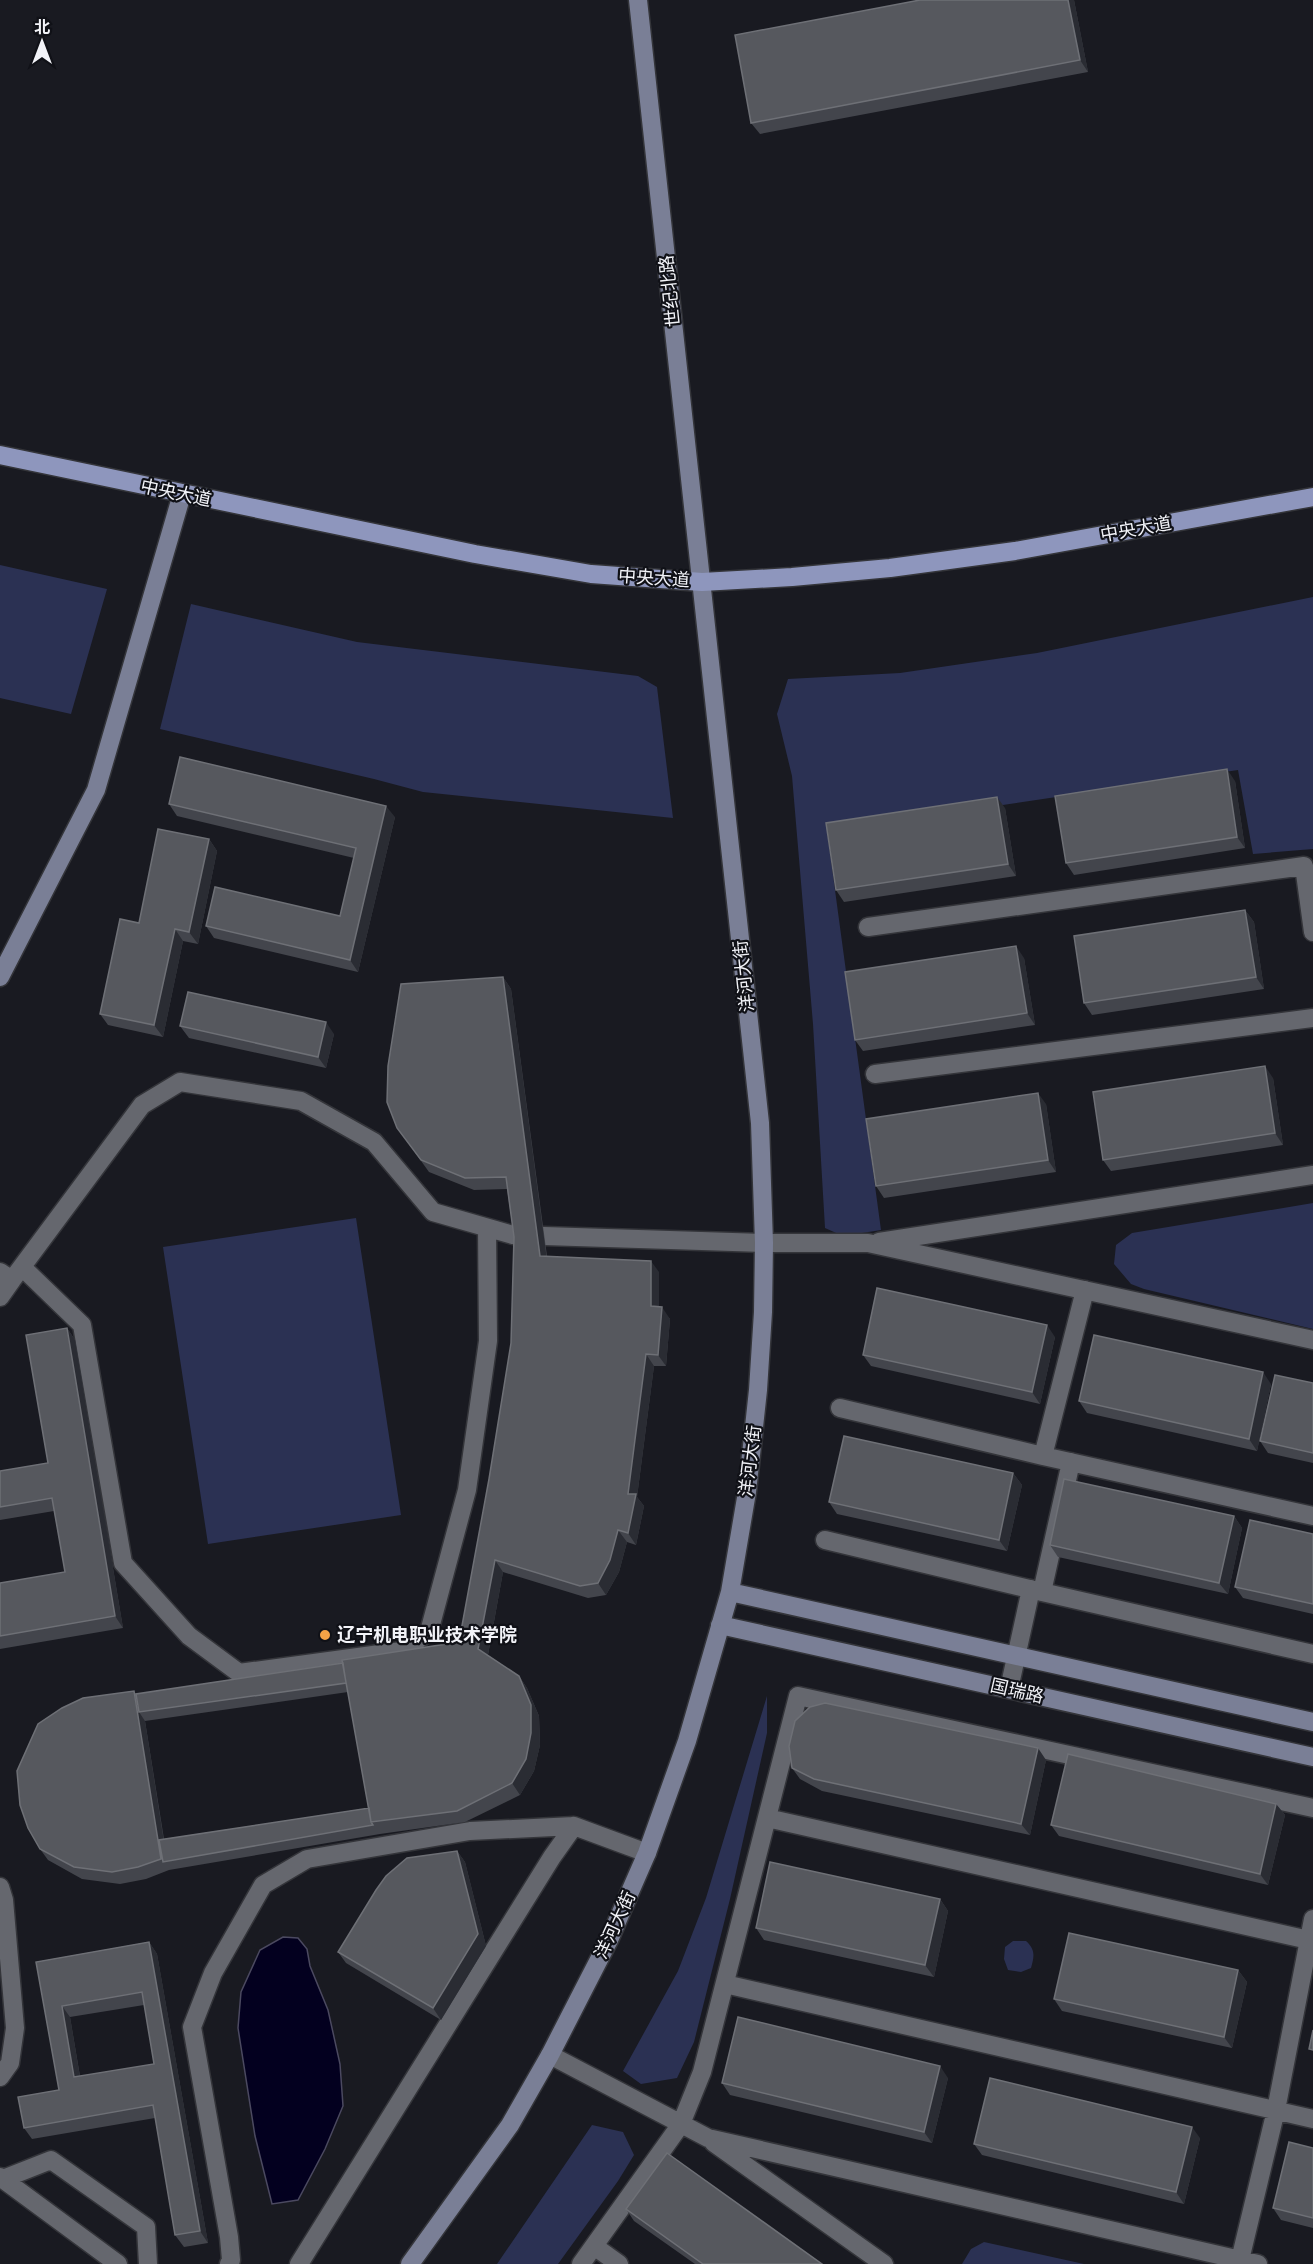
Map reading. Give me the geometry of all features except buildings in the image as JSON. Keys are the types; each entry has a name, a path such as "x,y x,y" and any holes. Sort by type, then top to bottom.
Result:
{"main road":[{"name":"中央大道","path":"0,455 475,554 591,574 702,582 890,568 1015,551 1313,497"}],"street":[{"name":"世纪北路","path":"638,0 702,582"},
{"path":"0,978 96,790 182,494"},
{"name":"洋河大街","path":"410,2264 510,2125 550,2055 609,1940 646,1853 687,1741 730,1592 747,1492 758,1390 764,1243 760,1123 702,582"},
{"path":"868,927 1304,866 1313,932"},
{"path":"876,1074 1313,1018"},
{"path":"0,1297 11,1273 142,1105 180,1082 301,1101 374,1142 433,1212 513,1235 764,1243 868,1243 1313,1175"},
{"path":"11,1273 82,1325 123,1563 189,1636 239,1673 402,1651 429,1632 469,1479 488,1341 487,1228"},
{"path":"868,1243 1313,1340"},
{"path":"1043,1455 1085,1290"},
{"path":"840,1408 1313,1516"},
{"path":"1009,1689 1016,1655 1037,1590 1071,1462"},
{"path":"825,1540 1313,1654"},
{"name":"国瑞路","path":"730,1592 1313,1722"},
{"name":"国瑞路","path":"720,1625 1313,1757"},
{"path":"581,2264 681,2124 702,2072 798,1696 1313,1808"},
{"path":"767,1818 1311,1941"},
{"path":"229,2264 231,2260 229,2237 192,2027 213,1973 263,1885 307,1859 470,1831 574,1826 646,1853"},
{"path":"299,2264 545,1867 574,1826"},
{"path":"0,1887 4,1900 15,2028 10,2063 0,2077"},
{"path":"708,2138 1249,2262 1276,2110 1311,1941 1313,1918"},
{"path":"725,1984 1313,2119"},
{"path":"550,2055 708,2138 884,2264"},
{"path":"1,2178 51,2160 146,2227 148,2264"},
{"path":"1,2178 118,2264"},
{"path":"594,2246 619,2264"}],"shaded area":[{"path":"0,565 107,589 71,714 0,698"},
{"path":"1313,597 1313,849 1253,854 1238,770 827,831 881,1230 843,1236 825,1228 813,1024 792,776 777,714 788,679 900,673 1037,653"},
{"path":"191,604 357,642 638,676 657,687 673,818 423,792 160,729"},
{"path":"1313,1203 1313,1329 1144,1289 1131,1284 1114,1264 1116,1245 1132,1233"},
{"path":"356,1218 401,1515 208,1544 163,1247"},
{"path":"767,1696 767,1733 730,1899 694,2042 677,2078 641,2084 623,2071 678,1971 706,1898"},
{"path":"283,1937 298,1938 307,1949 310,1966 328,2010 340,2064 343,2106 325,2149 298,2200 272,2204 255,2136 238,2028 241,1992 260,1950"},
{"path":"1013,1941 1026,1941 1031,1947 1033,1957 1031,1968 1021,1972 1008,1970 1004,1959 1005,1947"},
{"path":"592,2125 623,2132 634,2155 618,2181 558,2264 497,2264"},
{"path":"984,2242 1084,2264 962,2264 971,2249"}],"place":[{"name":"辽宁机电职业技术学院","path":"325,1635"}]}
